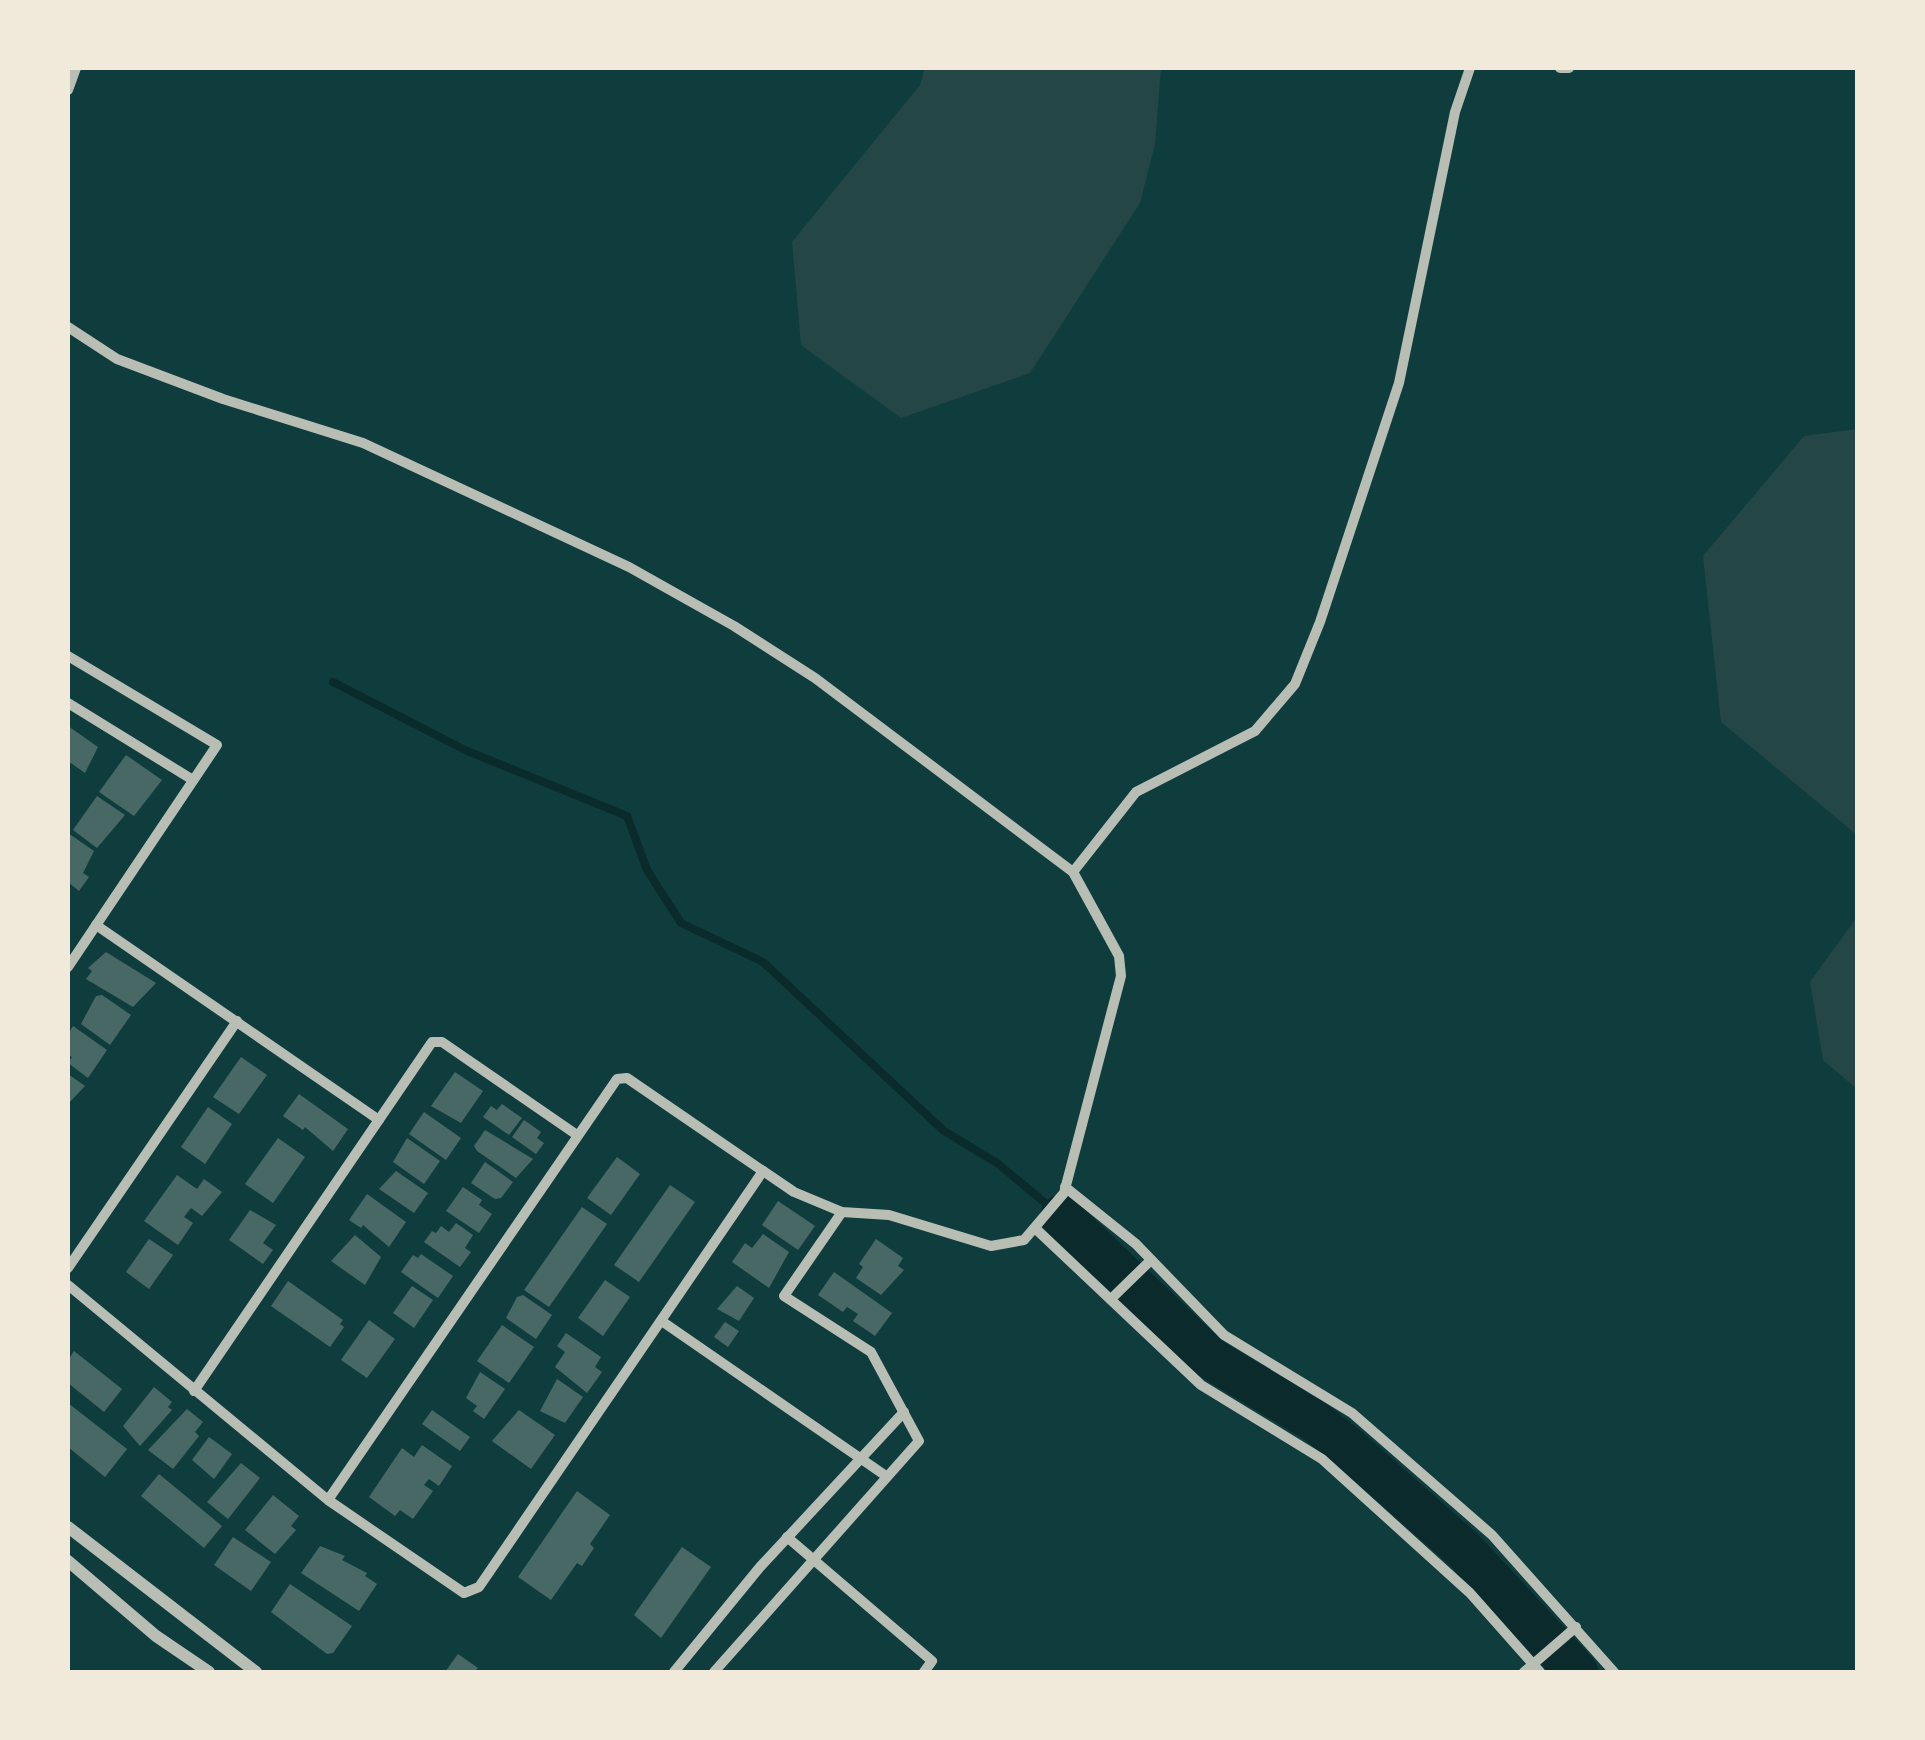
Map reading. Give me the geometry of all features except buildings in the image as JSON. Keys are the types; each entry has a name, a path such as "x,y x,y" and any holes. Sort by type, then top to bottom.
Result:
{"street":[{"path":"68,90 76,68"},
{"path":"1073,872 1136,792 1255,731 1295,684 1320,622 1398,384 1455,112 1470,68"},
{"path":"1560,68 1569,68"},
{"path":"68,327 117,360 223,399 363,442 629,568 734,626 815,678 1073,872 1114,946 1121,976 1065,1187 1059,1203 1024,1240 991,1246 890,1215 842,1212 794,1192 627,1078 616,1079 328,1500"},
{"path":"68,656 217,745 68,967"},
{"path":"68,703 193,780"},
{"path":"96,924 379,1120"},
{"path":"68,1268 237,1020"},
{"path":"194,1390 432,1042 442,1042 578,1135"},
{"path":"68,1285 328,1500 464,1594 479,1588 763,1171"},
{"path":"1065,1187 1151,1260 1224,1334 1352,1413 1492,1536 1614,1672"},
{"path":"714,1672 919,1441 872,1352 784,1296 842,1212"},
{"path":"1037,1230 1201,1385 1322,1460 1470,1594 1532,1670 1576,1627"},
{"path":"1113,1298 1151,1260"},
{"path":"663,1322 886,1476"},
{"path":"674,1672 787,1537 904,1412"},
{"path":"68,1526 256,1672"},
{"path":"787,1537 941,1672"},
{"path":"82,1539 68,1562 156,1636 209,1672"},
{"path":"924,1672 932,1661"}],"shaded area":[{"path":"925,68 1161,68 1155,144 1140,203 1030,373 901,418 801,345 792,242 920,85"},
{"path":"1858,429 1857,835 1721,722 1703,556 1804,436"},
{"path":"1857,917 1857,1089 1823,1060 1810,982"}],"waterway":[{"path":"333,682 465,750 627,816 647,870 681,923 763,962 944,1131 997,1163 1061,1216"},
{"path":"1061,1216 1210,1358 1316,1422 1464,1550 1577,1672"}]}
